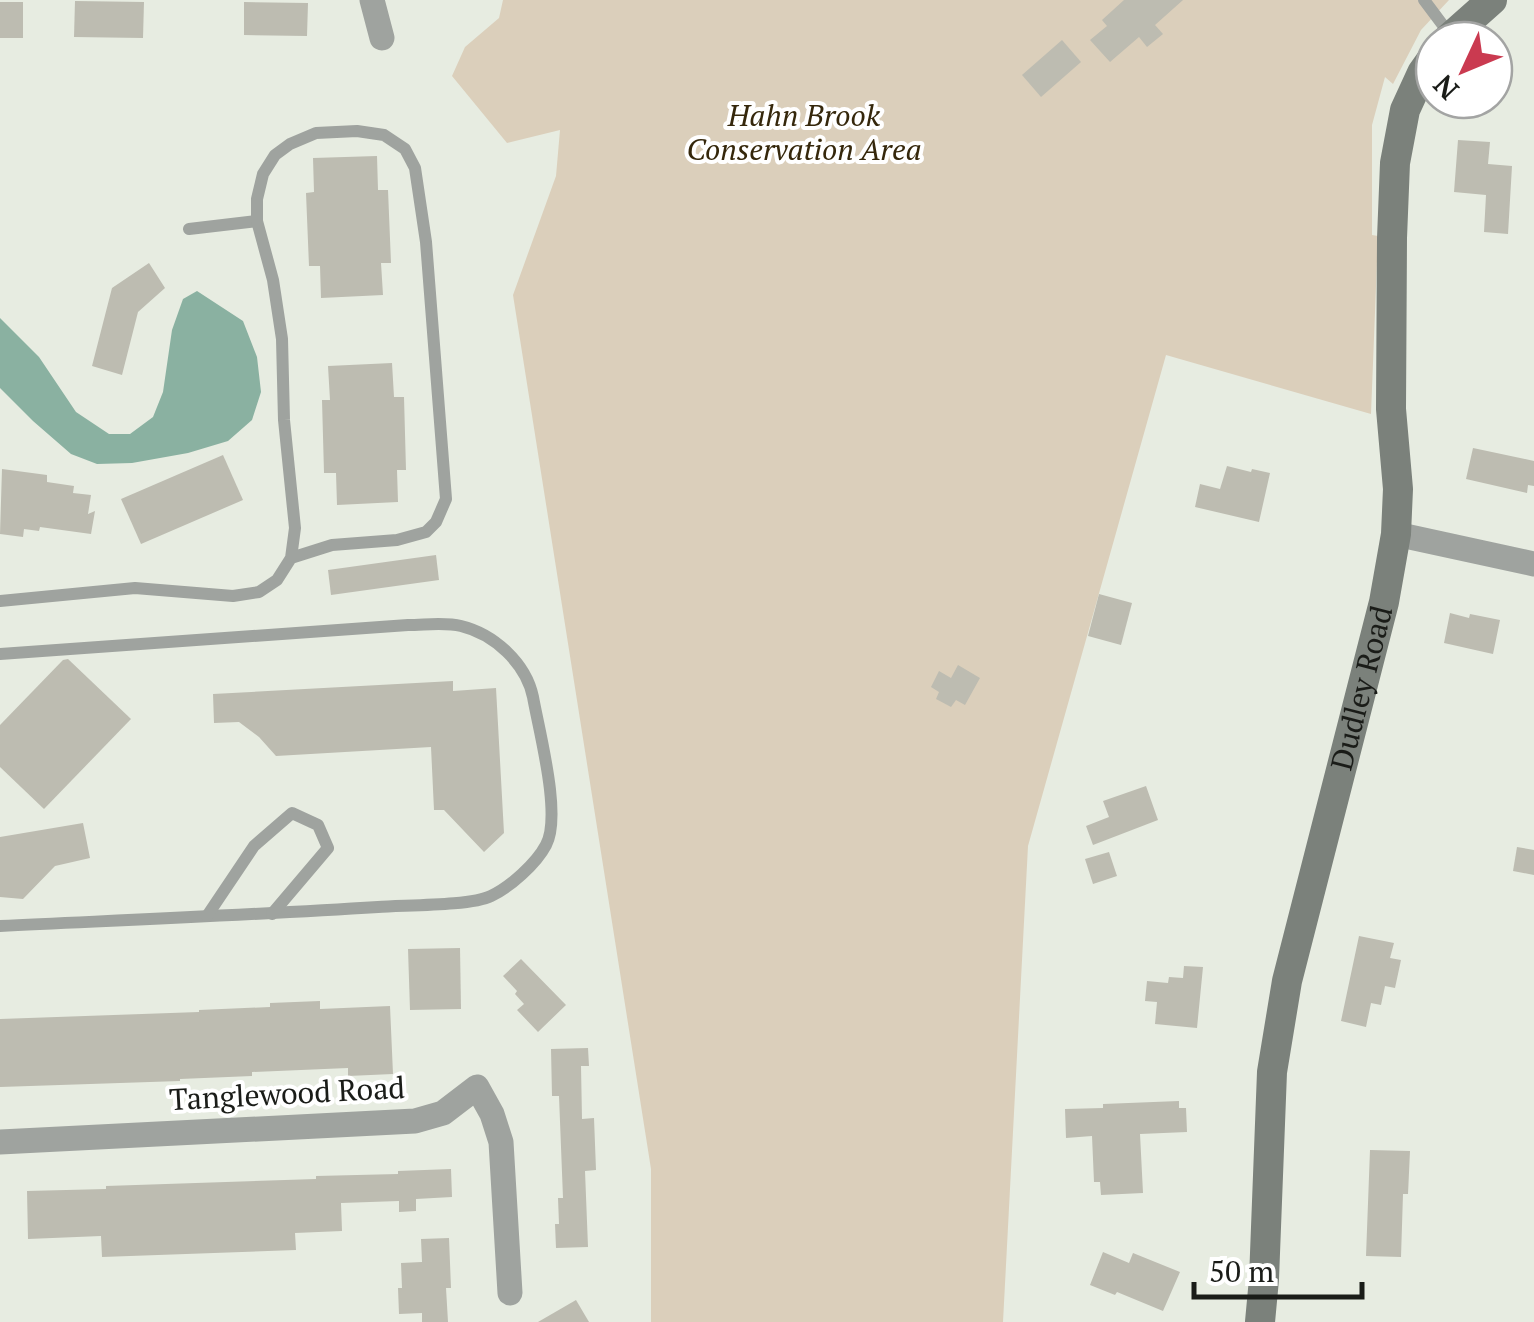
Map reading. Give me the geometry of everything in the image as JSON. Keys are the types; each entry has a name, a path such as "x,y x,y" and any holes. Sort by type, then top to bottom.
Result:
{"street":[{"path":"372,0 382,38"},
{"name":"Dudley Road","path":"1470,20 1492,0"},
{"name":"Dudley Road","path":"1260,1322 1272,1072 1287,981 1384,602 1396,534 1398,489 1392,409 1395,163 1414,92"},
{"path":"1396,534 1534,564"},
{"name":"Tanglewood Road","path":"0,1142 415,1120 442,1113 478,1087 501,1142 510,1293"}],"lane":[{"path":"0,601 135,588 233,596 259,592 277,580 291,558 294,528 284,420 282,340 273,280 257,221 263,174 275,155 316,134 357,131 384,135 404,149 416,168 426,242 446,499 436,522 426,532 397,540 332,544 291,558"},
{"path":"189,229 257,221"},
{"path":"0,654 408,625 458,625 483,633 504,649 521,667 531,688 553,827 546,846 529,866 488,898 272,914 0,926"},
{"path":"207,916 254,846 292,813 318,826 328,848 272,914"}],"green space":[{"name":"Hahn Brook Conservation Area","path":"503,0 1449,0 1430,20 1414,20 1414,44 1393,84 1385,77 1372,125 1372,235 1378,236 1371,414 1166,355 1028,846 1003,1322 651,1322 651,1169 513,295 556,176 560,130 507,143 452,76 465,47 499,18"}],"shaded area":[{"path":"197,291 243,321 257,357 261,392 252,420 228,441 132,463 97,464 71,454 0,388 0,318 39,357 76,412 109,434 130,434 153,417 163,392 172,330 183,299"}],"building":[{"path":"1124,0 1183,0 1155,25 1163,34 1147,47 1139,37 1110,62 1090,40 1107,26 1102,20"},
{"path":"75,1 144,2 143,38 74,37"},
{"path":"0,2 23,2 23,38 0,38"},
{"path":"244,2 308,3 307,36 244,35"},
{"path":"1062,40 1081,62 1041,97 1022,75"},
{"path":"1458,140 1490,142 1488,164 1512,166 1508,234 1484,232 1486,195 1454,192"},
{"path":"377,156 378,190 388,190 391,263 381,263 383,295 321,298 320,266 309,266 306,193 314,192 313,158"},
{"path":"149,263 165,288 138,312 122,375 92,366 112,288"},
{"path":"392,363 394,397 404,397 406,470 397,470 398,502 337,505 336,473 324,473 322,400 330,400 328,366"},
{"path":"1473,448 1534,461 1534,486 1528,485 1527,493 1466,479"},
{"path":"223,455 243,500 141,544 121,499"},
{"path":"1227,466 1270,473 1259,522 1195,507 1200,484 1220,489"},
{"path":"2,469 47,475 47,482 74,486 73,493 91,495 88,514 95,511 91,534 40,527 39,531 24,529 23,537 0,534"},
{"path":"436,555 439,580 331,595 328,570"},
{"path":"1099,594 1132,603 1121,645 1088,636"},
{"path":"1450,613 1500,620 1493,654 1444,643"},
{"path":"68,659 131,719 44,809 0,767 0,725"},
{"path":"958,665 980,678 965,705 956,700 951,707 936,699 939,692 931,687 939,671 951,678"},
{"path":"453,681 453,691 496,688 504,833 484,852 444,810 434,810 431,747 276,756 239,722 214,723 213,694"},
{"path":"1146,786 1158,820 1093,845 1086,826 1109,817 1103,801"},
{"path":"83,823 90,858 55,866 23,899 0,897 0,837"},
{"path":"1517,847 1534,850 1534,875 1513,871"},
{"path":"1109,852 1117,876 1093,884 1085,859"},
{"path":"1359,936 1394,943 1390,958 1401,960 1395,988 1385,986 1381,1005 1371,1003 1366,1027 1341,1021"},
{"path":"460,948 461,1009 410,1010 408,949"},
{"path":"521,959 566,1005 538,1032 517,1010 524,1004 503,976"},
{"path":"1184,966 1203,967 1197,1028 1155,1024 1157,1002 1145,1001 1147,981 1168,983 1169,977 1183,978"},
{"path":"320,1001 320,1009 390,1006 393,1074 348,1076 348,1068 252,1072 252,1076 180,1081 0,1087 0,1019 199,1012"},
{"path":"588,1048 589,1066 581,1066 582,1119 594,1118 596,1170 585,1171 588,1247 556,1248 558,1198 563,1198 559,1096 552,1096 551,1049"},
{"path":"1179,1101 1179,1108 1186,1108 1187,1132 1140,1134 1143,1193 1101,1195 1100,1182 1094,1182 1092,1136 1066,1138 1065,1109"},
{"path":"1370,1150 1410,1151 1408,1194 1403,1194 1401,1257 1366,1256"},
{"path":"451,1169 452,1197 416,1199 416,1211 399,1212 399,1201 341,1203 342,1231 295,1233 296,1250 102,1257 101,1236 28,1239 27,1191"},
{"path":"449,1238 448,1322 422,1322 422,1313 399,1314 401,1263 422,1262 421,1239"},
{"path":"1103,1252 1129,1263 1133,1253 1180,1272 1163,1311 1090,1285"},
{"path":"576,1300 589,1322 538,1322"}]}
